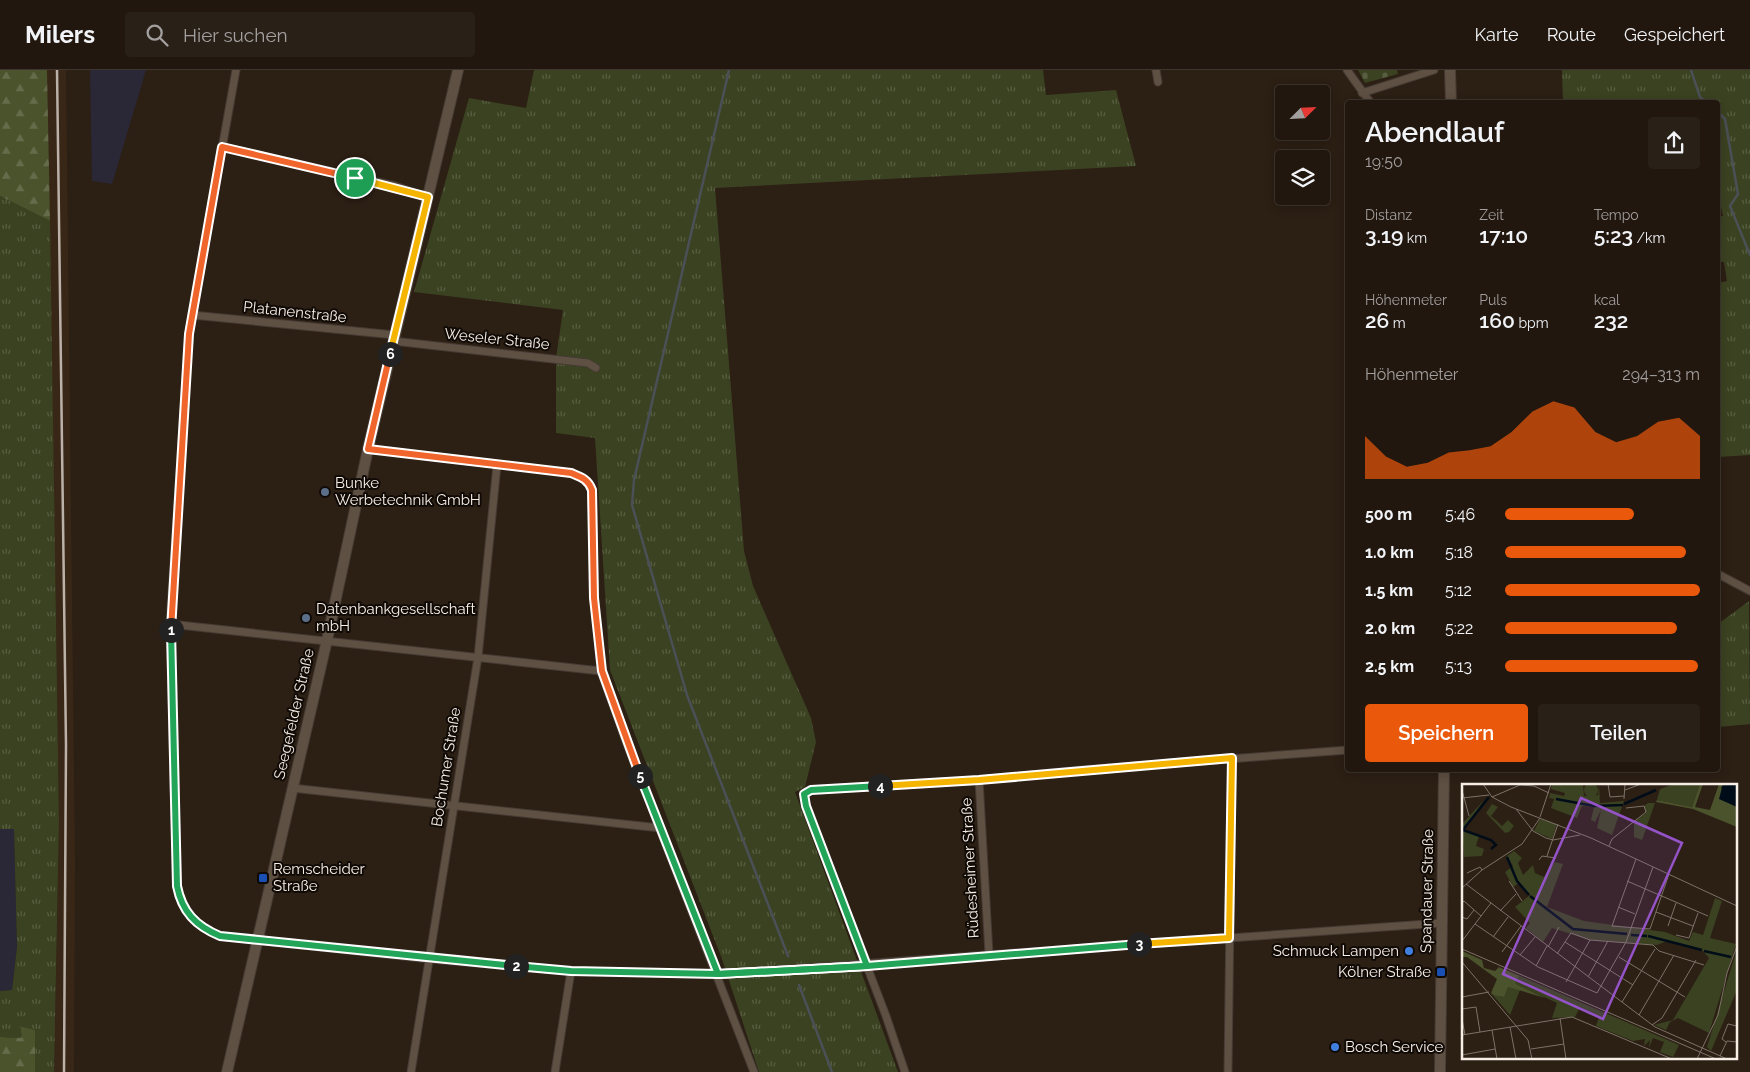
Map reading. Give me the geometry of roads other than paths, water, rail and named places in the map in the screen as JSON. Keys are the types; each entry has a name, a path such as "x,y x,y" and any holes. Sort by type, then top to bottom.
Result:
{"street":[{"path":"236,70 192,315 170,624 176,866 179,898 185,911 195,922 208,931 220,936 430,959 571,971 718,974 867,966 989,954 1441,923"},
{"name":"Seegefelder Straße","path":"227,1072 327,640 368,449 458,70"},
{"path":"1156,70 1158,82"},
{"path":"1347,70 1368,100"},
{"path":"1362,92 1434,70"},
{"path":"1450,70 1451,100"},
{"path":"222,147 395,186 428,197"},
{"name":"Platanenstraße","path":"192,315 394,338"},
{"name":"Weseler Straße","path":"394,338 588,363 596,368"},
{"path":"368,449 571,473 586,480 592,490 594,598 602,671 754,1072"},
{"name":"Bochumer Straße","path":"412,1072 456,805 478,657 497,465"},
{"path":"1720,575 1750,591"},
{"path":"170,624 602,671"},
{"path":"905,1072 806,806 804,794 811,790 979,780 1345,750"},
{"path":"1228,1072 1232,758"},
{"name":"Spandauer Straße","path":"1440,1072 1444,772"},
{"name":"Rüdesheimer Straße","path":"979,780 989,954"},
{"path":"292,788 660,828"},
{"path":"556,1072 571,971"}],"waterway":[{"path":"729,70 634,480 632,505 687,695 788,956"},
{"path":"1691,70 1700,97 1704,100"},
{"path":"1720,114 1725,119 1738,194 1730,206 1750,255"},
{"path":"799,985 832,1072"}],"railway":[{"path":"57,70 66,745 64,1072"}],"place":[{"name":"Bunke Werbetechnik GmbH","path":"325,492"},
{"name":"Datenbankgesellschaft mbH","path":"306,618"},
{"name":"Remscheider Straße","path":"263,878"},
{"name":"Schmuck Lampen","path":"1409,951"},
{"name":"Kölner Straße","path":"1441,972"},
{"name":"Bosch Service","path":"1335,1047"}]}
